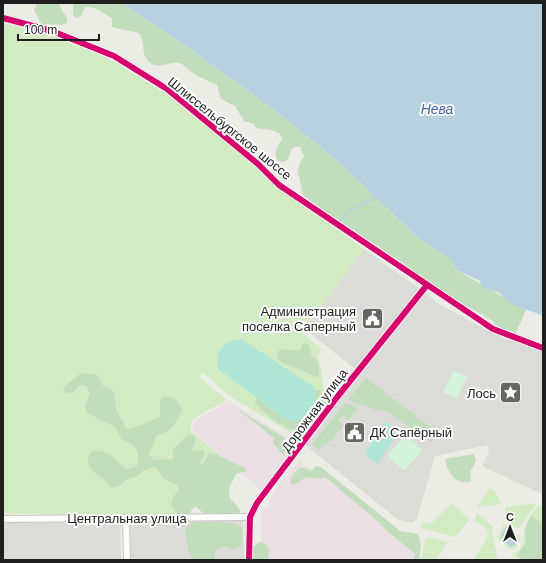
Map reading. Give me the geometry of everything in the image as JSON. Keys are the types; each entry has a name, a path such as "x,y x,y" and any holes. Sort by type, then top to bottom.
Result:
{"street":[{"name":"Шлиссельбургское шоссе","path":"3,18 52,31 114,56 167,89 258,164 279,185 493,329 543,348"},
{"name":"Дорожная улица","path":"249,560 250,517 259,500 332,402 428,285"},
{"name":"Центральная улица","path":"3,519 250,517"},
{"path":"126,519 127,560"}],"shaded area":[{"path":"364,249 420,289 355,369 305,329"},
{"path":"424,291 437,303 494,334 543,352 542,494 482,466 489,451 488,445 435,456 417,519 412,523 406,522 397,519 304,444 340,395"},
{"path":"241,339 314,387 315,401 307,415 296,421 286,419 218,369 217,363 219,352 225,344"},
{"path":"229,401 298,444 261,490 192,430 194,421"},
{"path":"385,422 399,431 378,464 364,454"},
{"path":"300,461 307,468 312,468 420,552 416,560 262,560 261,507 269,508 269,499 282,480"},
{"path":"243,520 244,560 131,560 130,521"},
{"path":"3,522 120,523 121,560 3,560"}],"green space":[{"path":"37,3 58,3 67,18 67,23 62,25 41,24 34,10"},
{"path":"73,3 121,3 176,39 276,111 341,164 418,238 452,259 457,270 526,310 515,335 495,326 493,321 395,261 302,194 298,171 300,162 304,156 300,147 294,147 291,150 288,160 283,162 278,161 276,158 276,152 282,139 280,134 271,130 256,128 254,124 244,121 235,106 221,99 217,85 198,76 179,63 156,65 149,62 145,56 139,33 112,27 112,18 99,10 89,7 85,7 81,16 76,18 73,14"},
{"path":"3,23 52,35 113,61 165,93 256,166 278,188 292,196 364,249 302,333 321,349 317,357 320,361 323,387 327,391 328,404 301,439 231,397 202,372 200,378 227,400 193,419 190,430 225,460 184,514 7,514 3,510"},
{"path":"306,343 310,346 311,354 319,363 319,378 279,361 277,356 278,351 282,349 299,351 302,344"},
{"path":"454,371 467,377 456,399 443,392"},
{"path":"81,373 97,375 102,385 112,390 115,395 116,410 127,429 145,424 160,416 160,400 163,396 173,398 177,401 182,410 178,418 169,430 157,435 149,455 154,460 173,459 173,449 188,435 193,436 196,440 192,450 204,450 204,455 200,462 201,464 204,463 209,453 219,455 246,468 246,471 236,474 229,488 230,498 240,510 239,515 203,513 196,507 192,509 190,514 180,515 173,509 172,506 172,500 179,489 177,485 162,478 158,469 155,468 149,468 135,477 127,479 117,487 109,487 108,482 95,473 89,465 89,456 92,451 104,452 112,456 127,469 137,466 138,452 131,443 122,440 115,427 87,413 85,407 90,393 85,385 79,385 73,393 63,391 65,386"},
{"path":"366,378 438,433 431,442 383,409 379,411 348,400"},
{"path":"320,390 324,397 324,402 318,414 307,421 299,431 288,428 275,420 255,403 259,397"},
{"path":"345,403 358,408 348,420 342,415 338,421 344,425 331,440 319,449 312,444"},
{"path":"237,409 285,438 286,453 284,454 280,452 273,443 274,438"},
{"path":"405,435 423,450 404,471 387,456"},
{"path":"474,454 476,461 470,472 471,482 461,482 453,477 448,469 445,459"},
{"path":"316,466 321,467 400,531 418,534 421,545 419,560 413,560 415,554 325,477 319,479 306,477 294,485 290,483 292,476 299,468 304,468 311,471"},
{"path":"490,488 495,491 501,504 477,507"},
{"path":"452,503 469,520 455,537 421,528 422,522 431,524"},
{"path":"538,503 532,509 519,529 505,521 505,507"},
{"path":"543,504 543,560 520,560 512,554 519,550 522,546 525,529 530,516 536,508"},
{"path":"477,513 493,527 497,560 474,560 489,534 486,532 487,528 474,521"},
{"path":"531,516 543,523 543,560 523,560 517,555 526,544 525,528"},
{"path":"193,522 233,523 242,529 241,546 235,550 226,546 217,548 214,553 215,560 193,560 188,550 185,529"},
{"path":"504,524 520,537 519,545 511,550 497,538"},
{"path":"429,537 447,542 436,560 421,560 425,540"},
{"path":"259,542 264,543 269,549 268,560 252,560 253,547"}],"water":[{"name":"Нева","path":"121,3 543,3 543,316 514,305 500,293 483,287 480,281 457,270 451,259 418,238 341,164 276,111 176,39"},
{"path":"504,529 518,539 515,545 510,547 501,537"}],"waterway":[{"path":"338,222 351,210 376,197"}],"cycle path":[{"path":"3,18 52,31 114,56 167,89 258,164 279,185 493,329 543,348"},
{"path":"249,560 250,517 257,503 338,396 427,285"}],"place":[{"name":"Администрация поселка Саперный","path":"372,318"},
{"name":"Лось","path":"511,393"},
{"name":"ДК Сапёрный","path":"354,432"}]}
